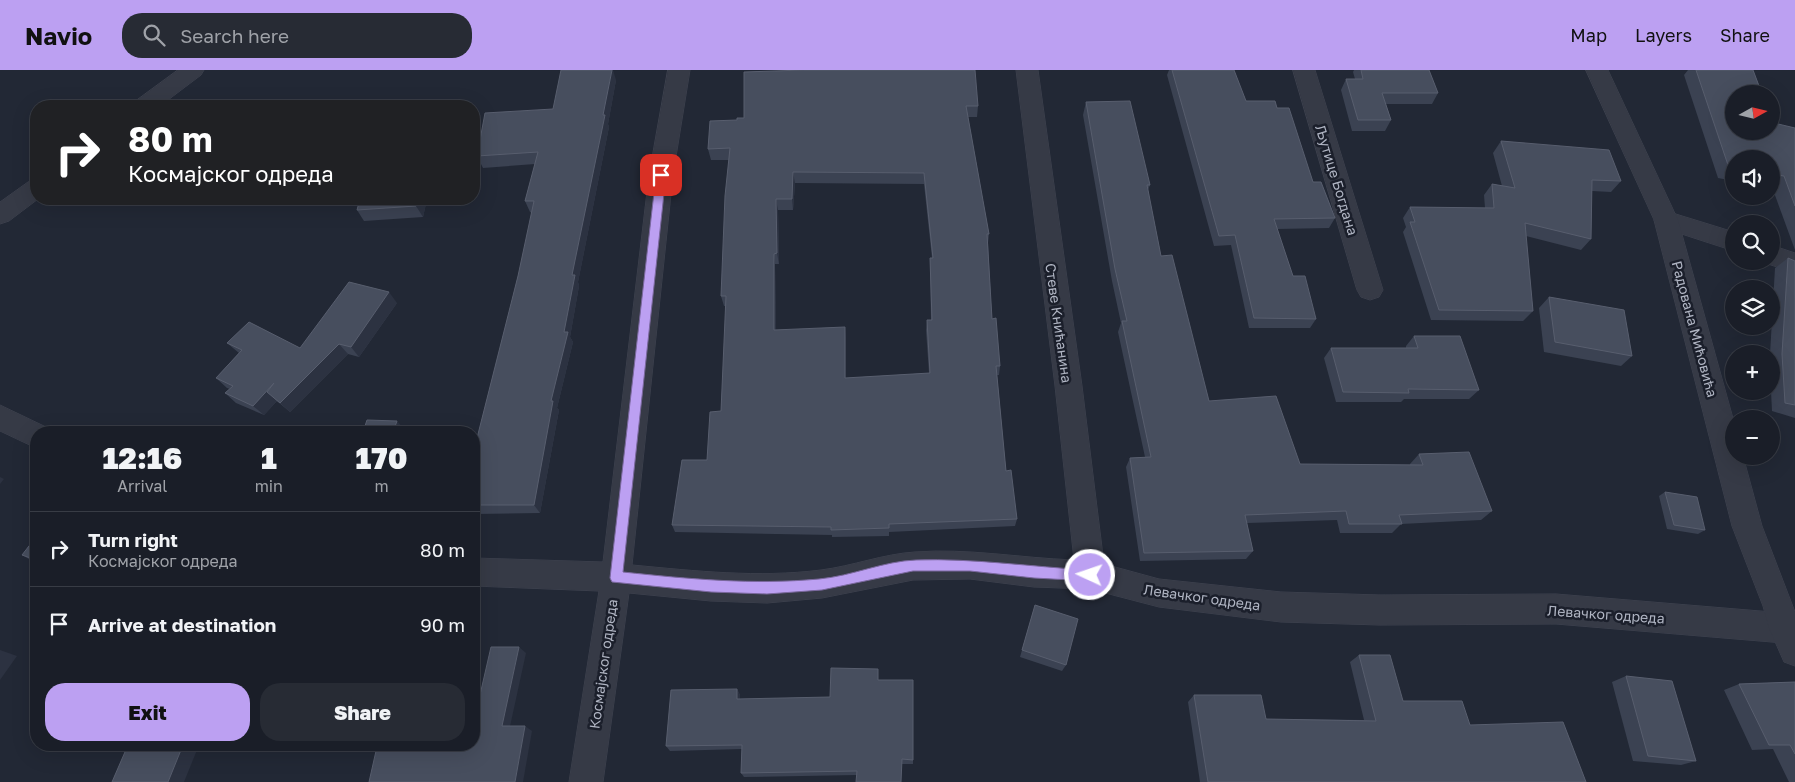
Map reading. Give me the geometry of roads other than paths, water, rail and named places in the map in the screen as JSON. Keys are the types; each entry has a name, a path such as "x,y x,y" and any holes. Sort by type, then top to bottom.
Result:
{"street":[{"path":"153,100 193,70"},
{"name":"Космајског одреда","path":"586,782 616,578 661,175 678,70"},
{"name":"Стеве Книћанина","path":"1028,70 1046,229 1080,478 1090,575"},
{"name":"Љутице Богдана","path":"1304,70 1370,290"},
{"name":"Радована Мићовића","path":"1597,70 1666,220 1747,526 1790,640"},
{"path":"0,215 30,192"},
{"path":"1666,220 1725,239"},
{"path":"1780,258 1795,262"},
{"path":"0,416 30,433"},
{"name":"Левачког одреда","path":"480,572 616,578 711,586 767,588 822,584 913,566 970,565 1034,573 1090,575 1159,593 1281,607 1380,610 1556,609 1790,640"}]}
